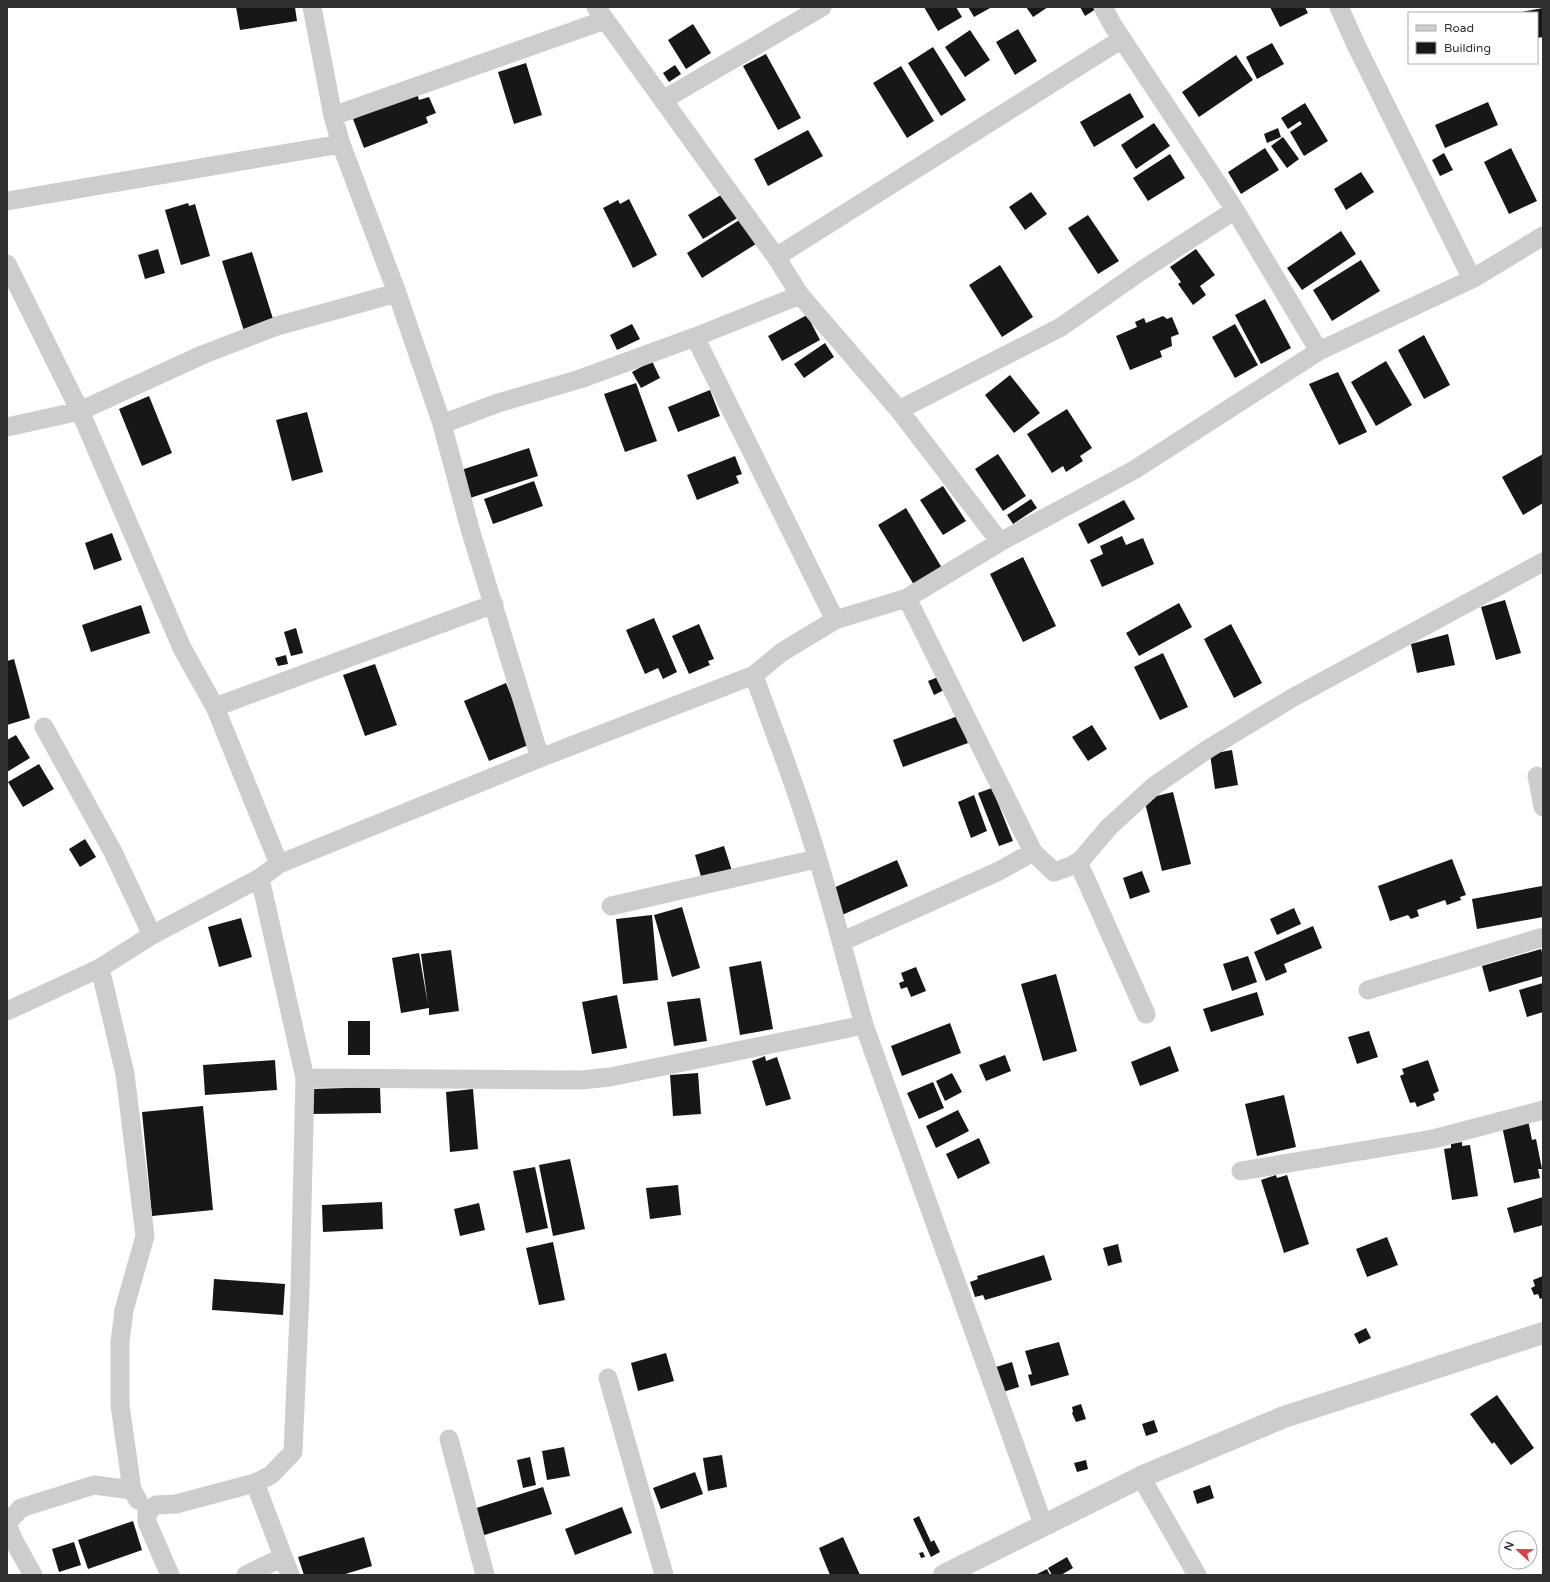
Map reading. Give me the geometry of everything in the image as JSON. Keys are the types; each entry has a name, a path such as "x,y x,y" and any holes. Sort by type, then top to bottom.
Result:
{"street":[{"path":"312,7 333,116 341,144 397,293 442,424 470,529 540,758"},
{"path":"663,100 822,7"},
{"path":"1103,7 1122,39 1235,210 1320,351"},
{"path":"1339,7 1357,48 1419,175 1472,279"},
{"path":"333,116 600,14 776,257 800,295 899,410 1000,542"},
{"path":"776,257 1122,39"},
{"path":"7,201 341,144"},
{"path":"899,410 1061,327 1141,271 1235,210"},
{"path":"9,1008 100,968 152,935 260,878 279,864 540,758 754,675 782,652 835,620 907,598 1000,542 1134,470 1320,351 1472,279 1543,236"},
{"path":"7,264 80,411 182,648 215,707 279,864"},
{"path":"7,427 80,411 202,355 277,326 397,293"},
{"path":"442,424 498,403 580,379 695,337 800,295"},
{"path":"695,337 835,620"},
{"path":"907,598 1033,852 1054,872 1078,862 1109,827 1154,786 1208,749 1292,698 1543,562"},
{"path":"215,707 494,604"},
{"path":"754,675 769,721 791,778 841,942 864,1025 1043,1524"},
{"path":"44,727 113,852 152,935"},
{"path":"1537,776 1543,807"},
{"path":"841,942 999,871 1033,852"},
{"path":"611,906 816,859"},
{"path":"1078,862 1146,1014"},
{"path":"147,1512 156,1505 176,1504 255,1483 271,1475 292,1452 300,1292 305,1078 260,878"},
{"path":"1368,990 1543,937"},
{"path":"100,968 125,1074 145,1236 124,1310 120,1342 120,1405 132,1490 147,1512 147,1522 170,1575"},
{"path":"305,1078 565,1080 610,1077 864,1025"},
{"path":"1241,1171 1433,1140 1543,1110"},
{"path":"944,1575 1043,1524 1141,1477 1284,1418 1543,1333"},
{"path":"608,1378 664,1575"},
{"path":"449,1439 485,1575"},
{"path":"1141,1477 1197,1575"},
{"path":"255,1483 290,1575"},
{"path":"33,1575 7,1523 21,1508 94,1485 132,1490"},
{"path":"246,1575 283,1557"}],"building":[{"path":"236,7 295,7 297,21 240,30"},
{"path":"924,7 956,7 962,17 938,31"},
{"path":"968,7 992,7 974,17"},
{"path":"1026,7 1048,7 1033,17"},
{"path":"1080,7 1095,7 1096,9 1085,16"},
{"path":"1270,7 1305,7 1308,13 1280,27"},
{"path":"1543,8 1543,37 1538,38 1538,12 1522,12"},
{"path":"693,24 711,53 686,69 668,40"},
{"path":"1018,29 1037,61 1015,75 996,42"},
{"path":"970,30 990,60 965,77 945,47"},
{"path":"1272,43 1284,64 1257,79 1246,57"},
{"path":"933,47 966,100 941,116 908,63"},
{"path":"766,54 801,118 778,130 743,66"},
{"path":"1236,55 1253,80 1199,117 1182,92"},
{"path":"526,63 542,115 514,124 498,72"},
{"path":"675,65 681,74 669,82 663,73"},
{"path":"901,66 934,121 907,138 873,83"},
{"path":"417,93 419,100 429,97 436,113 426,117 428,123 364,148 353,119"},
{"path":"1130,93 1144,117 1094,147 1080,122"},
{"path":"1488,102 1498,125 1445,148 1435,125"},
{"path":"1305,103 1328,141 1304,156 1290,132 1302,124 1300,121 1288,129 1281,118"},
{"path":"1154,123 1170,146 1136,169 1121,145"},
{"path":"1278,128 1281,137 1267,143 1264,134"},
{"path":"808,130 823,156 768,186 754,159"},
{"path":"1283,137 1299,159 1287,168 1271,146"},
{"path":"1265,148 1279,170 1241,194 1228,172"},
{"path":"1511,148 1537,201 1509,214 1484,162"},
{"path":"1444,153 1453,170 1440,176 1432,160"},
{"path":"1170,154 1185,178 1148,201 1133,178"},
{"path":"1361,172 1374,192 1346,210 1334,189"},
{"path":"1031,192 1047,214 1025,230 1009,207"},
{"path":"724,193 739,217 703,239 688,215"},
{"path":"629,199 657,255 633,268 603,208 618,200 620,204"},
{"path":"188,203 189,206 195,204 210,256 181,265 165,210"},
{"path":"1088,215 1119,261 1098,274 1068,228"},
{"path":"744,217 759,242 702,278 687,253"},
{"path":"1341,231 1356,254 1302,290 1287,268"},
{"path":"158,249 165,273 145,279 138,255"},
{"path":"1196,249 1215,275 1200,286 1206,295 1193,305 1178,284 1181,282 1170,267"},
{"path":"252,252 274,322 244,331 222,261"},
{"path":"1361,260 1380,291 1332,321 1313,290"},
{"path":"1000,265 1033,317 1002,337 969,285"},
{"path":"1265,299 1291,348 1261,364 1235,315"},
{"path":"807,315 820,340 782,361 768,336"},
{"path":"1163,316 1167,319 1172,317 1179,334 1171,337 1172,346 1160,351 1162,357 1130,370 1116,336 1137,327 1135,322 1144,318 1146,323"},
{"path":"632,324 640,339 617,350 610,335"},
{"path":"1235,324 1258,365 1235,378 1212,337"},
{"path":"1424,335 1450,385 1424,399 1398,350"},
{"path":"825,343 834,357 804,378 794,364"},
{"path":"652,361 660,378 641,388 632,372"},
{"path":"1386,361 1412,405 1376,426 1351,382"},
{"path":"1338,372 1367,432 1339,445 1309,384"},
{"path":"1010,375 1040,413 1014,433 985,395"},
{"path":"636,383 657,441 625,452 604,394"},
{"path":"710,390 720,416 678,432 668,407"},
{"path":"149,396 172,453 142,466 119,409"},
{"path":"1067,409 1092,448 1080,456 1083,461 1066,472 1063,466 1052,473 1027,434"},
{"path":"307,412 323,472 292,481 276,420"},
{"path":"529,448 538,476 470,498 461,470"},
{"path":"998,454 1026,496 1003,511 975,469"},
{"path":"1543,454 1543,503 1523,515 1502,477"},
{"path":"735,456 742,474 736,476 739,483 697,500 687,475"},
{"path":"534,481 543,506 493,524 484,499"},
{"path":"943,486 966,521 943,535 920,500"},
{"path":"1031,499 1037,508 1013,524 1007,515"},
{"path":"1124,500 1135,519 1088,544 1078,524"},
{"path":"906,508 942,568 914,585 878,525"},
{"path":"112,533 122,560 94,570 85,543"},
{"path":"1122,536 1126,545 1143,538 1154,564 1102,587 1090,560 1103,554 1100,546"},
{"path":"1023,557 1056,626 1023,642 990,574"},
{"path":"1505,600 1521,653 1496,660 1481,607"},
{"path":"1179,603 1192,627 1139,656 1126,633"},
{"path":"141,605 150,633 91,652 82,625"},
{"path":"654,618 677,672 663,679 658,668 645,674 626,630"},
{"path":"699,624 714,659 708,661 710,665 689,674 672,636"},
{"path":"1231,624 1262,683 1234,698 1204,639"},
{"path":"296,628 303,653 291,656 284,632"},
{"path":"1448,634 1455,665 1417,673 1411,644"},
{"path":"1163,653 1188,707 1160,720 1134,667"},
{"path":"286,655 288,664 278,666 275,658"},
{"path":"14,659 30,718 7,725 7,661"},
{"path":"375,664 397,725 365,736 343,675"},
{"path":"938,677 944,690 934,695 928,681"},
{"path":"506,683 531,744 489,761 464,701"},
{"path":"958,716 968,743 903,767 893,740"},
{"path":"1092,725 1107,749 1088,761 1072,737"},
{"path":"16,735 30,758 7,772 7,740"},
{"path":"1232,750 1238,785 1215,789 1210,754"},
{"path":"39,764 54,789 23,807 8,782"},
{"path":"992,788 1013,841 999,846 978,793"},
{"path":"1173,792 1191,864 1162,871 1144,799"},
{"path":"974,795 987,831 971,838 958,802"},
{"path":"85,839 96,857 80,867 69,849"},
{"path":"724,846 732,871 702,880 695,855"},
{"path":"1452,859 1466,895 1460,897 1461,900 1447,905 1445,900 1417,910 1419,916 1411,919 1408,915 1390,921 1378,886"},
{"path":"897,860 908,886 842,915 831,889"},
{"path":"1142,871 1150,892 1130,899 1123,878"},
{"path":"1542,886 1543,917 1477,929 1472,899"},
{"path":"682,907 700,968 672,977 654,915"},
{"path":"1294,908 1301,924 1277,935 1270,919"},
{"path":"652,915 658,980 623,984 616,919"},
{"path":"241,918 252,957 219,967 208,927"},
{"path":"1313,926 1322,948 1284,964 1287,972 1266,981 1254,952"},
{"path":"1541,949 1543,955 1543,976 1489,992 1482,966"},
{"path":"451,950 459,1011 429,1015 429,1008 401,1013 392,958 419,953 428,1005 421,954"},
{"path":"1248,956 1257,982 1232,991 1223,964"},
{"path":"761,961 773,1029 740,1035 729,967"},
{"path":"916,967 926,991 911,997 907,987 901,989 899,983 904,981 901,973"},
{"path":"1056,974 1077,1051 1043,1061 1021,984"},
{"path":"1543,983 1543,1012 1527,1017 1519,990"},
{"path":"1257,992 1264,1015 1211,1032 1203,1009"},
{"path":"617,995 627,1048 592,1054 582,1002"},
{"path":"700,998 707,1041 674,1046 667,1002"},
{"path":"348,1021 370,1021 370,1055 348,1055"},
{"path":"950,1023 961,1053 902,1076 891,1046"},
{"path":"1369,1031 1378,1057 1357,1064 1348,1037"},
{"path":"1170,1046 1179,1071 1140,1086 1131,1062"},
{"path":"1005,1055 1011,1071 986,1081 979,1065"},
{"path":"765,1056 766,1061 777,1057 791,1099 766,1106 752,1061"},
{"path":"275,1060 277,1090 205,1095 203,1065"},
{"path":"1428,1060 1439,1091 1433,1094 1435,1100 1417,1107 1415,1102 1410,1103 1400,1076 1404,1074 1402,1069"},
{"path":"698,1073 701,1114 673,1116 670,1075"},
{"path":"952,1073 962,1092 945,1101 936,1081"},
{"path":"933,1082 944,1108 919,1119 907,1093"},
{"path":"380,1087 381,1113 312,1114 311,1089"},
{"path":"473,1089 478,1149 450,1152 446,1092"},
{"path":"1284,1095 1296,1147 1257,1156 1245,1104"},
{"path":"203,1106 213,1210 152,1216 142,1112"},
{"path":"958,1110 969,1131 936,1148 926,1126"},
{"path":"1528,1120 1532,1140 1536,1139 1542,1169 1538,1169 1540,1178 1514,1183 1502,1126"},
{"path":"979,1138 990,1163 958,1179 946,1154"},
{"path":"1462,1142 1462,1146 1470,1145 1478,1196 1452,1200 1444,1149 1451,1148 1451,1144"},
{"path":"570,1159 585,1229 553,1236 539,1165"},
{"path":"535,1167 548,1228 526,1233 513,1171"},
{"path":"1276,1175 1277,1178 1287,1175 1309,1244 1284,1253 1261,1180"},
{"path":"678,1185 681,1215 650,1219 646,1188"},
{"path":"1543,1197 1543,1225 1514,1233 1507,1208"},
{"path":"382,1202 383,1229 323,1232 322,1205"},
{"path":"479,1203 485,1230 460,1236 454,1209"},
{"path":"1387,1237 1398,1265 1367,1277 1356,1249"},
{"path":"553,1242 565,1300 539,1305 526,1248"},
{"path":"1118,1244 1122,1262 1108,1266 1103,1248"},
{"path":"1044,1255 1052,1280 985,1300 983,1295 975,1297 970,1282 978,1279 977,1276"},
{"path":"1543,1276 1543,1298 1540,1299 1538,1294 1534,1295 1531,1288 1535,1286 1533,1280"},
{"path":"214,1279 285,1284 283,1315 212,1310"},
{"path":"1366,1328 1371,1338 1359,1344 1354,1334"},
{"path":"1059,1342 1069,1375 1031,1386 1028,1375 1032,1374 1025,1351"},
{"path":"666,1353 674,1381 638,1391 631,1363"},
{"path":"1012,1362 1019,1387 1003,1392 996,1367"},
{"path":"1497,1395 1534,1448 1511,1465 1494,1442 1492,1444 1470,1414"},
{"path":"1081,1404 1086,1419 1076,1422 1072,1413 1072,1407"},
{"path":"1154,1420 1158,1432 1146,1436 1142,1424"},
{"path":"564,1447 570,1476 547,1480 542,1451"},
{"path":"722,1455 727,1487 708,1491 703,1458"},
{"path":"530,1457 536,1485 523,1488 517,1460"},
{"path":"1086,1460 1088,1469 1077,1472 1074,1463"},
{"path":"695,1472 703,1494 661,1509 653,1488"},
{"path":"1210,1485 1214,1498 1197,1504 1193,1491"},
{"path":"543,1487 552,1514 478,1537 470,1510"},
{"path":"622,1507 632,1533 575,1555 565,1529"},
{"path":"919,1516 931,1542 934,1540 940,1552 931,1557 913,1519"},
{"path":"133,1521 142,1550 88,1569 78,1540"},
{"path":"364,1537 372,1566 342,1575 304,1575 298,1557"},
{"path":"843,1537 860,1575 830,1575 819,1548"},
{"path":"74,1542 81,1565 59,1572 52,1549"},
{"path":"923,1552 925,1557 921,1558 919,1553"},
{"path":"1067,1557 1073,1568 1061,1575 1052,1575 1048,1568"},
{"path":"1047,1569 1050,1575 1035,1575"}]}
